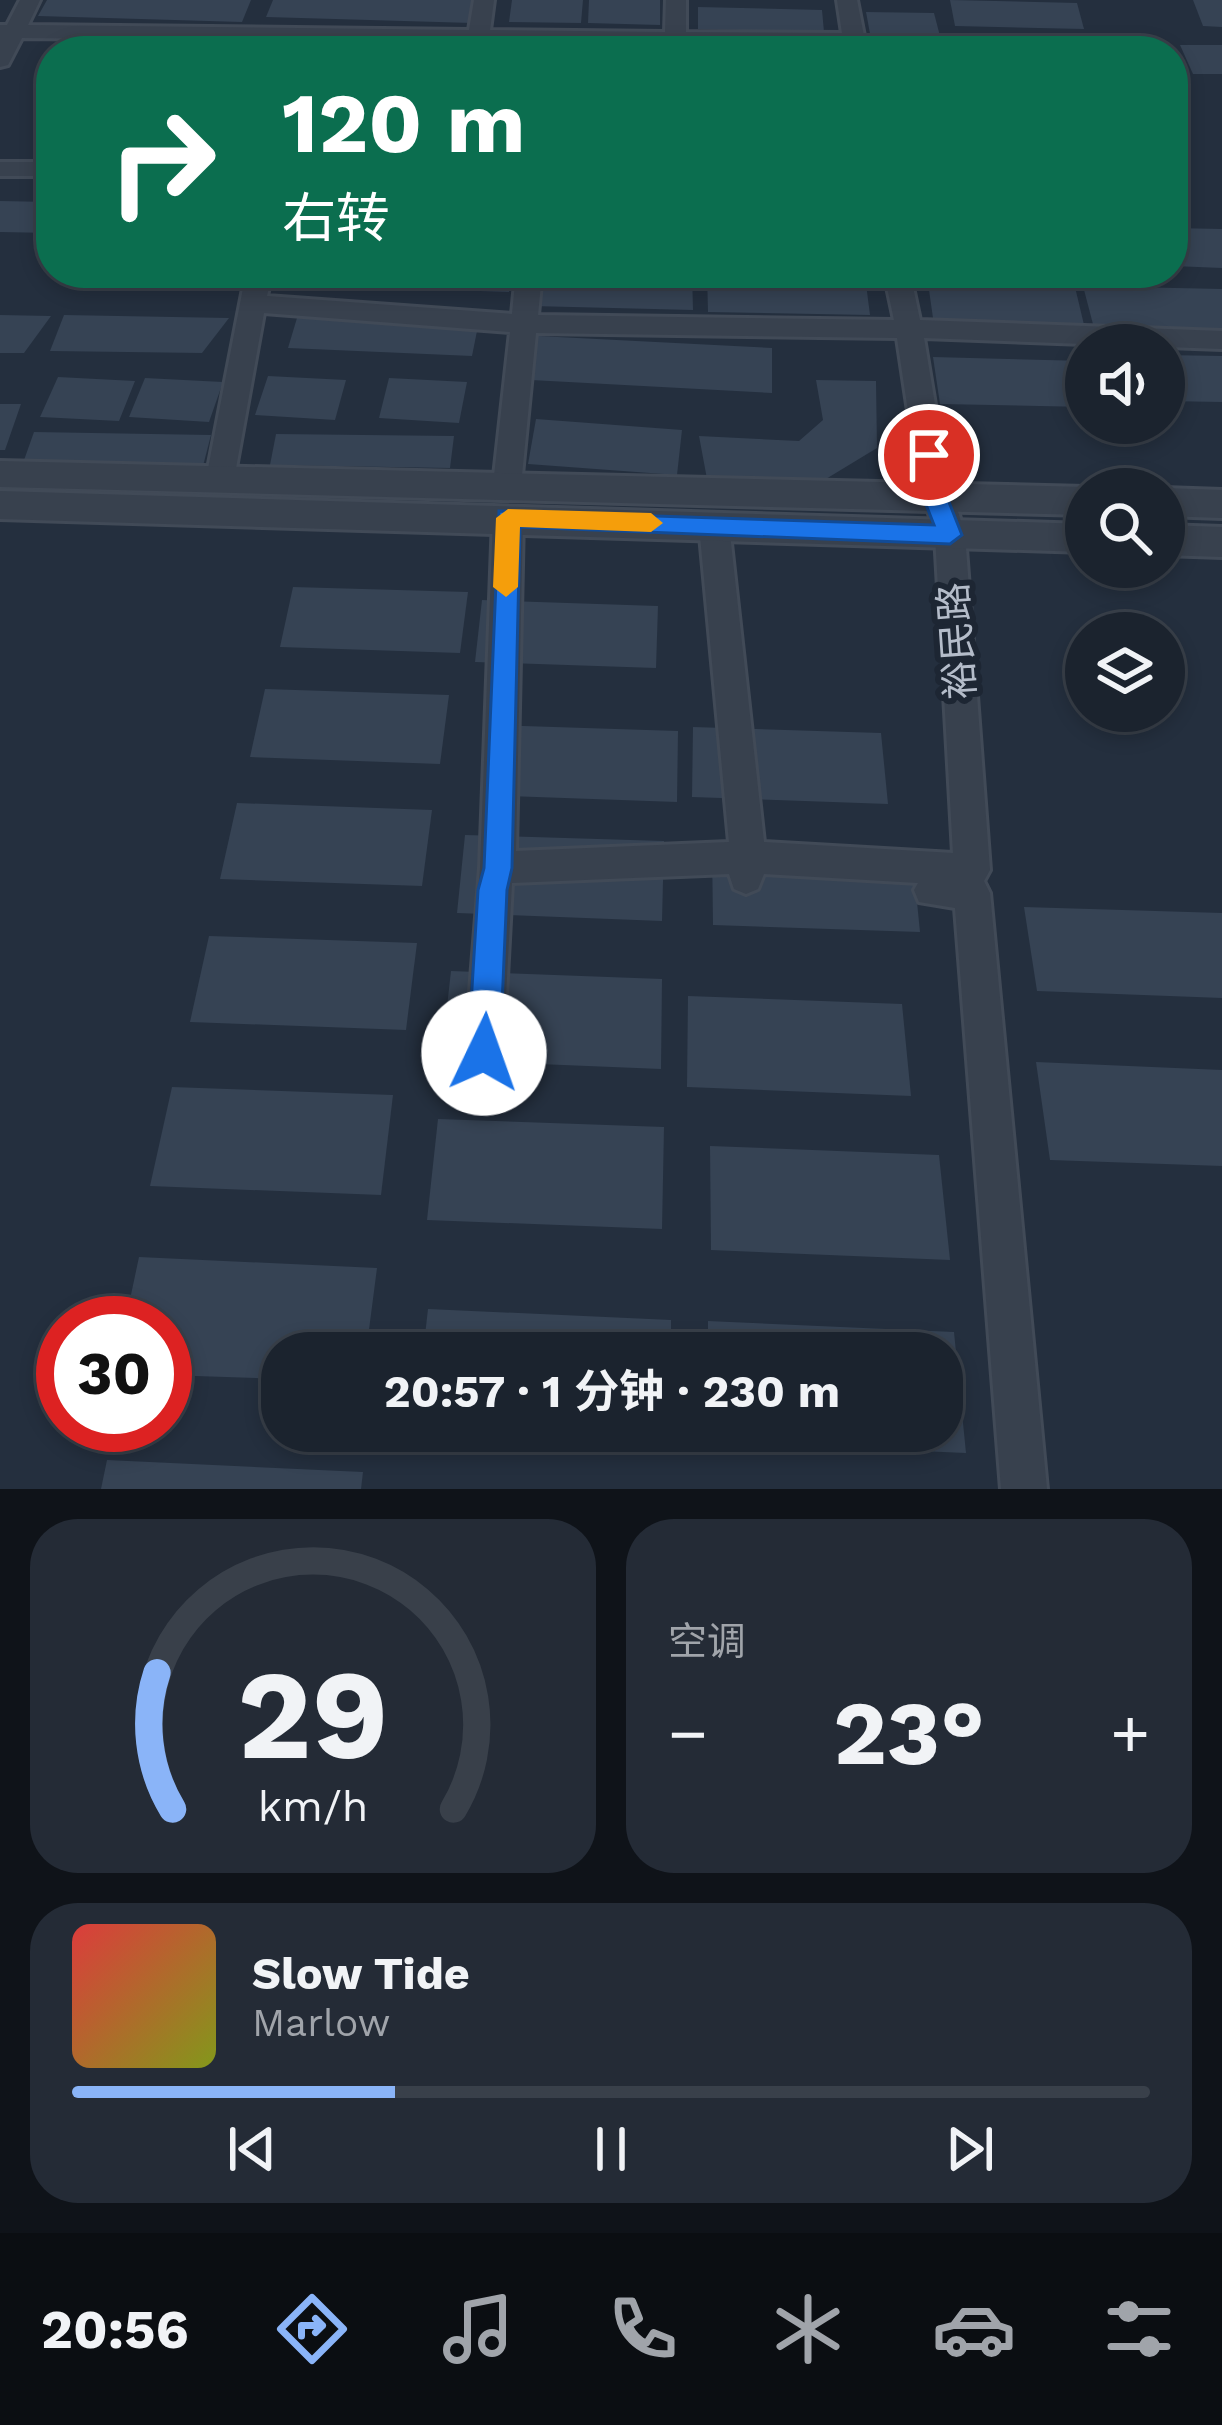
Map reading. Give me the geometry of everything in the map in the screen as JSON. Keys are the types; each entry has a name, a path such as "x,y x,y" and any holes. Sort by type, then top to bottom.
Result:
{"street":[{"path":"0,60 8,31 30,0"},
{"path":"478,36 484,0"},
{"path":"675,36 676,0"},
{"path":"847,0 853,36"},
{"path":"8,31 302,36"},
{"path":"0,169 36,169"},
{"path":"220,479 258,288"},
{"path":"484,1053 495,879 507,502 528,288"},
{"name":"裕民路","path":"901,288 912,329 935,497 950,535 972,882 1024,1489"},
{"path":"256,304 525,324 912,329 1222,340"},
{"path":"0,474 220,479 507,502 714,525 1065,538"},
{"path":"0,505 935,497 1065,500"},
{"path":"1185,503 1222,504"},
{"path":"714,525 747,868"},
{"path":"1185,541 1222,542"},
{"path":"495,879 747,868 972,882"}],"building":[{"path":"47,0 251,0 242,22 38,16"},
{"path":"273,0 476,0 472,23 266,17"},
{"path":"512,0 583,0 581,23 509,22"},
{"path":"589,0 660,0 660,25 588,23"},
{"path":"950,0 1077,3 1084,29 955,26"},
{"path":"1193,0 1222,0 1222,27 1203,26"},
{"path":"698,7 822,10 824,32 698,29"},
{"path":"866,12 934,13 940,36 870,36"},
{"path":"1188,45 1222,45 1222,74 1193,74"},
{"path":"0,201 36,202 36,233 0,232"},
{"path":"1188,228 1222,229 1222,268 1188,267"},
{"path":"394,288 509,288 509,292"},
{"path":"534,288 692,288 693,310 532,306"},
{"path":"707,288 867,288 870,315 708,312"},
{"path":"929,288 1075,288 1084,324 1065,324 1065,328 934,325"},
{"path":"1084,288 1222,289 1222,331 1185,330 1185,324 1093,324"},
{"path":"0,315 51,316 24,353 0,353"},
{"path":"64,315 229,318 202,353 50,351"},
{"path":"297,318 478,326 472,356 288,348"},
{"path":"538,336 772,348 772,393 531,380"},
{"path":"1185,355 1222,356 1222,402 1185,401"},
{"path":"933,357 1065,360 1065,407 940,404"},
{"path":"268,376 346,380 335,420 255,415"},
{"path":"58,377 135,381 119,421 40,417"},
{"path":"145,378 223,382 209,422 129,417"},
{"path":"389,378 467,382 459,423 379,418"},
{"path":"816,380 876,381 877,448 816,485 707,479 699,436 799,441 823,420"},
{"path":"0,404 21,404 5,450 0,450"},
{"path":"536,419 682,430 677,475 528,464"},
{"path":"34,432 211,435 203,466 23,463"},
{"path":"276,434 454,436 450,468 270,465"},
{"path":"293,587 468,592 460,653 280,647"},
{"path":"482,600 658,606 656,668 475,662"},
{"path":"265,689 449,695 440,764 250,757"},
{"path":"489,725 678,731 677,802 482,795"},
{"path":"693,727 881,733 888,804 692,797"},
{"path":"237,803 432,810 422,886 220,879"},
{"path":"465,835 664,841 662,921 457,913"},
{"path":"712,846 912,852 920,932 713,925"},
{"path":"1024,907 1222,913 1222,998 1037,991"},
{"path":"209,936 417,943 406,1030 190,1022"},
{"path":"451,971 662,979 661,1069 441,1060"},
{"path":"688,996 902,1004 911,1096 687,1087"},
{"path":"1036,1062 1222,1070 1222,1166 1050,1160"},
{"path":"172,1087 393,1095 381,1195 150,1186"},
{"path":"438,1119 664,1127 662,1229 427,1220"},
{"path":"710,1146 939,1155 950,1260 711,1250"},
{"path":"139,1257 377,1268 369,1332 261,1332 261,1378 192,1376 192,1296 131,1296"},
{"path":"428,1309 671,1320 671,1332 425,1332"},
{"path":"708,1321 954,1332 708,1332"},
{"path":"107,1460 363,1472 361,1489 101,1489"}],"slow traffic":[{"path":"506,587 508,518 651,523"}],"route":[{"path":"484,1053 498,868 508,518 950,535 935,497 929,455"}]}
